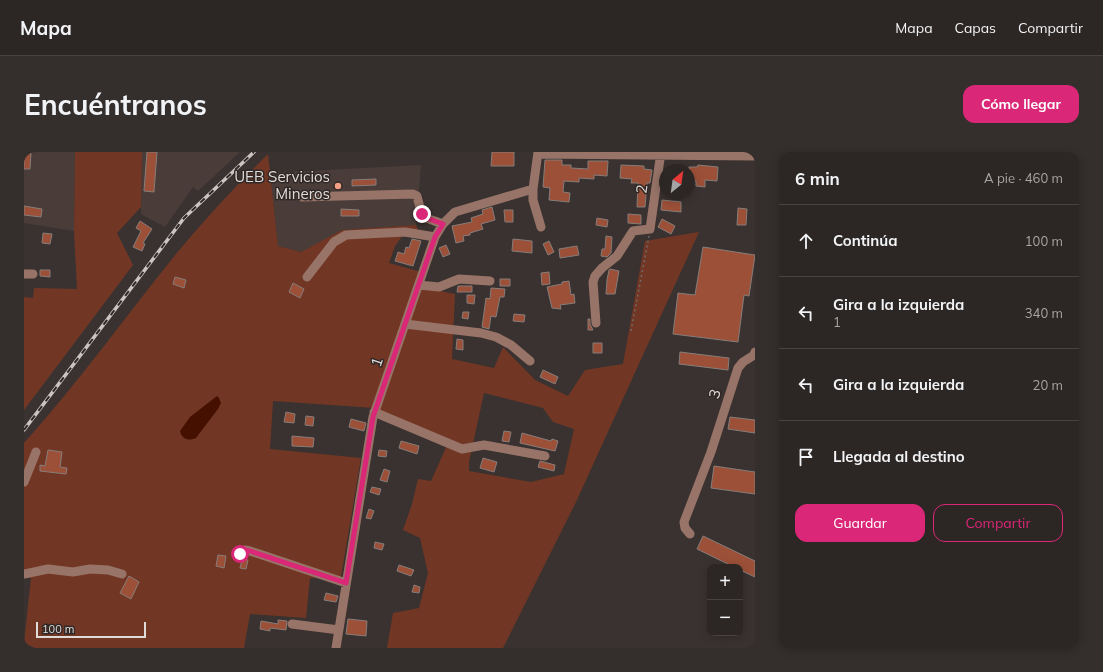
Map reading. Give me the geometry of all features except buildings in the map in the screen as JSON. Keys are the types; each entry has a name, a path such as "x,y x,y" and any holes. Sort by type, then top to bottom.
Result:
{"street":[{"path":"541,227 533,200 538,153 755,156"},
{"name":"2","path":"650,229 661,154"},
{"name":"1","path":"336,648 374,412 435,237 443,224 455,212 533,189"},
{"path":"302,196 413,194 417,196 424,217 443,224"},
{"path":"596,324 593,282 595,276 617,256 633,231 650,229"},
{"path":"307,276 334,242 346,235 405,232 435,237"},
{"path":"419,285 439,288 459,279 490,281"},
{"path":"405,324 496,337 510,345 530,361"},
{"name":"3","path":"690,534 685,528 684,522 711,452 738,368 755,354"},
{"path":"374,412 462,449 484,445 545,456"},
{"path":"24,482 36,452"},
{"path":"240,554 245,550 250,551 346,583"},
{"path":"24,574 48,569 73,572 90,569 108,570 122,574"},
{"path":"292,624 339,630"}],"path":[{"path":"631,331 650,229"}],"shaded area":[{"path":"24,152 75,152 74,231 24,223"},
{"path":"75,152 142,152 141,207 117,233 133,265 24,410 24,297 33,298 34,288 77,289 74,231"},
{"path":"142,152 240,152 198,191 193,187 165,227 141,214"},
{"path":"268,154 278,246 301,252 342,230 416,225 419,232 403,235 395,246 389,263 421,272 415,286 455,294 452,359 494,368 503,347 535,380 568,396 585,370 623,364 645,241 699,232 576,502 503,648 387,648 393,613 419,608 428,573 420,538 403,530 412,504 418,479 431,481 449,441 375,408 273,401 270,449 361,458 341,577 310,578 306,618 250,614 244,648 35,648 24,643 31,578 24,577 24,443 82,373 176,254 232,190","holes":["484,393 543,408 553,422 574,429 564,474 531,482 469,471 469,462"]},
{"name":"UEB Servicios Mineros","path":"421,165 416,225 342,230 301,252 278,246 270,173"},
{"path":"217,396 221,403 218,409 196,438 184,438 180,431 190,417"}],"railway":[{"path":"24,430 184,218 254,152"}],"place":[{"name":"UEB Servicios Mineros","path":"338,186"}],"route":[{"path":"240,554 245,550 250,551 346,583 373,417 435,237 443,224 424,217 422,214"}]}
